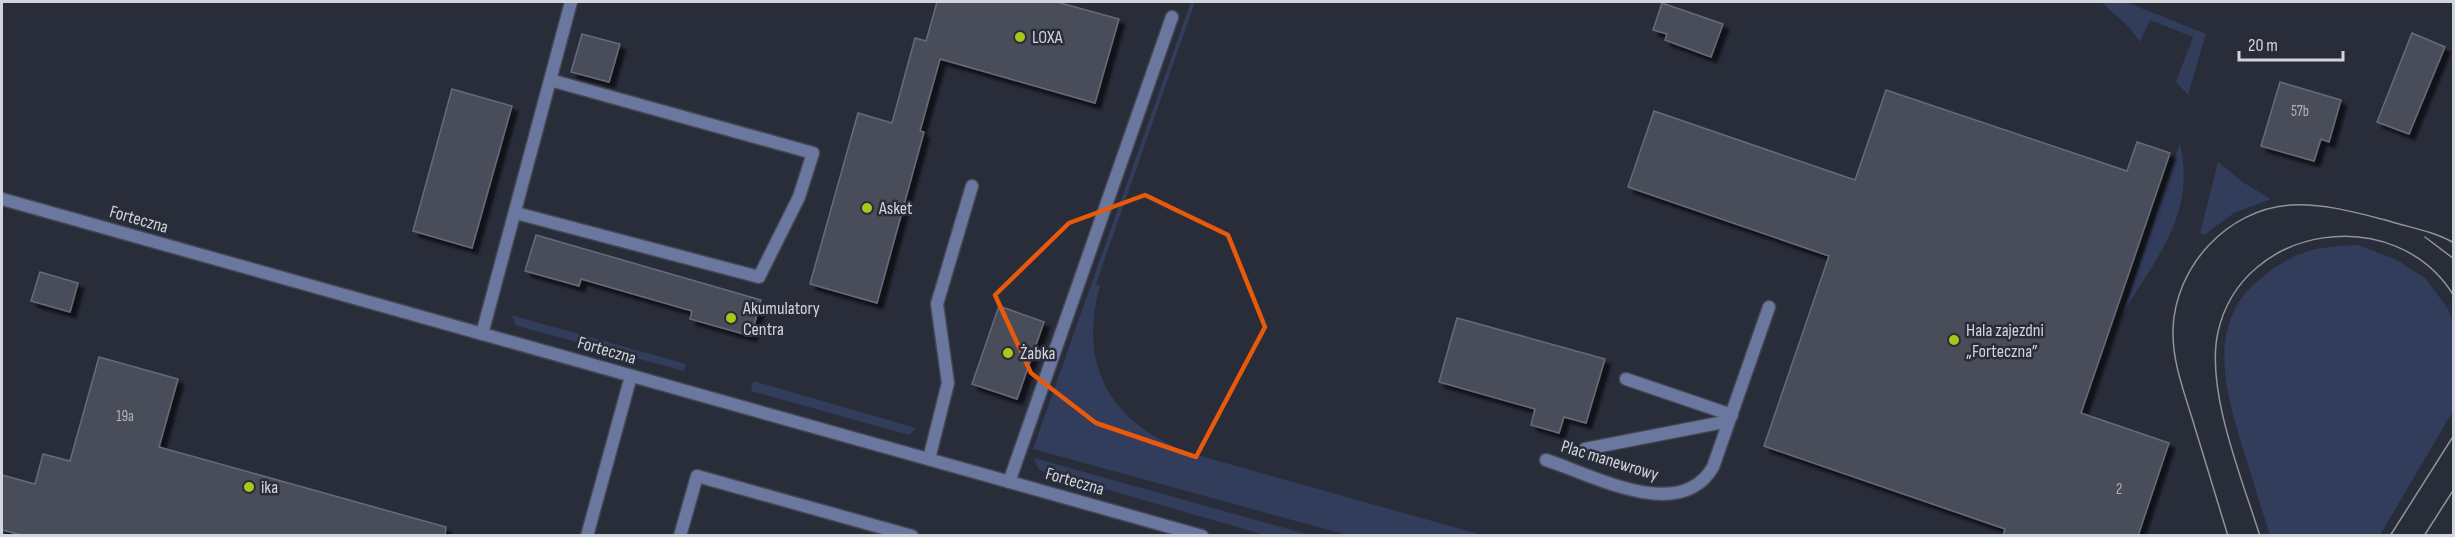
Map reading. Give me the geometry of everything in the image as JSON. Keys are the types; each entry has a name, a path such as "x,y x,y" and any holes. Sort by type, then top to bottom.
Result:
{"street":[{"path":"482,334 571,2"},
{"path":"1009,482 1172,17"},
{"path":"516,213 759,277 799,198 813,153 550,80"},
{"path":"929,459 948,383 937,304 972,186"},
{"name":"Forteczna","path":"2,199 1202,536"},
{"name":"Plac manewrowy","path":"1546,460 1645,494 1671,495 1692,488 1707,478 1769,307"},
{"path":"587,536 631,376"},
{"path":"1626,379 1730,418"},
{"name":"Plac manewrowy","path":"1585,449 1730,418"},
{"path":"680,536 697,476 912,536"}],"highlighted area":[{"path":"1145,195 1228,235 1265,327 1196,457 1096,423 1031,373 995,295 1069,223"}],"shaded area":[{"path":"1191,2 1195,2 1096,284 1100,286 1094,315 1093,342 1106,388 1137,424 1186,452 1482,535 1347,535 1033,449"},
{"path":"2101,2 2126,2 2206,34 2188,95 2176,82 2193,37 2150,20 2140,42 2129,27"},
{"path":"2180,143 2184,169 2183,192 2178,214 2160,254 2122,315"},
{"path":"2218,162 2244,183 2271,199 2234,213 2204,235 2200,233"},
{"path":"2358,245 2397,260 2426,279 2448,309 2453,323 2453,411 2380,535 2270,535 2237,430 2226,383 2224,360 2226,338 2232,316 2243,296 2261,278 2285,261 2317,249"},
{"path":"511,315 686,364 684,371 517,326"},
{"path":"753,381 916,428 909,435 751,391"},
{"path":"1034,458 1310,535 1265,535 1039,470"}],"building":[{"path":"937,2 1057,2 1119,19 1095,103 940,59 920,131 924,132 877,303 810,284 858,113 892,123 915,38 926,41"},
{"path":"1662,3 1723,24 1711,57 1665,40 1667,34 1653,30"},
{"path":"2412,33 2445,47 2409,134 2377,122"},
{"path":"582,34 620,44 609,82 571,72"},
{"path":"2280,82 2341,100 2329,142 2321,139 2314,161 2261,146"},
{"path":"452,89 512,106 472,248 413,231"},
{"name":"Hala zajezdni „Forteczna”","path":"1886,90 2127,171 2137,142 2170,153 2081,413 2169,443 2138,536 2003,536 2005,529 1764,446 1829,256 1628,187 1654,111 1855,180"},
{"path":"536,235 761,300 751,336 690,319 692,311 581,279 579,286 525,271"},
{"path":"40,272 78,283 70,312 31,301"},
{"name":"Żabka","path":"999,306 1044,322 1017,399 972,384"},
{"path":"1457,318 1605,359 1586,423 1564,417 1559,433 1531,425 1535,409 1439,382"},
{"path":"99,357 178,379 159,447 446,527 445,536 25,536 2,530 2,475 35,484 43,454 70,461"}],"tram line":[{"path":"2228,536 2174,352 2173,329 2176,306 2183,284 2194,264 2209,245 2246,217 2268,209 2291,205 2328,207 2353,212 2430,233 2454,243"},
{"path":"2260,536 2227,434 2217,380 2215,355 2218,332 2233,296 2257,267 2288,248 2323,238 2360,237 2396,246 2428,266 2454,296"},
{"path":"2425,237 2454,259"},
{"path":"2390,536 2454,435"},
{"path":"2424,536 2454,489"}],"place":[{"name":"LOXA","path":"1020,37"},
{"name":"Asket","path":"867,208"},
{"name":"Akumulatory Centra","path":"731,318"},
{"name":"Hala zajezdni „Forteczna”","path":"1954,340"},
{"name":"Żabka","path":"1008,353"},
{"name":"ika","path":"249,487"}]}
